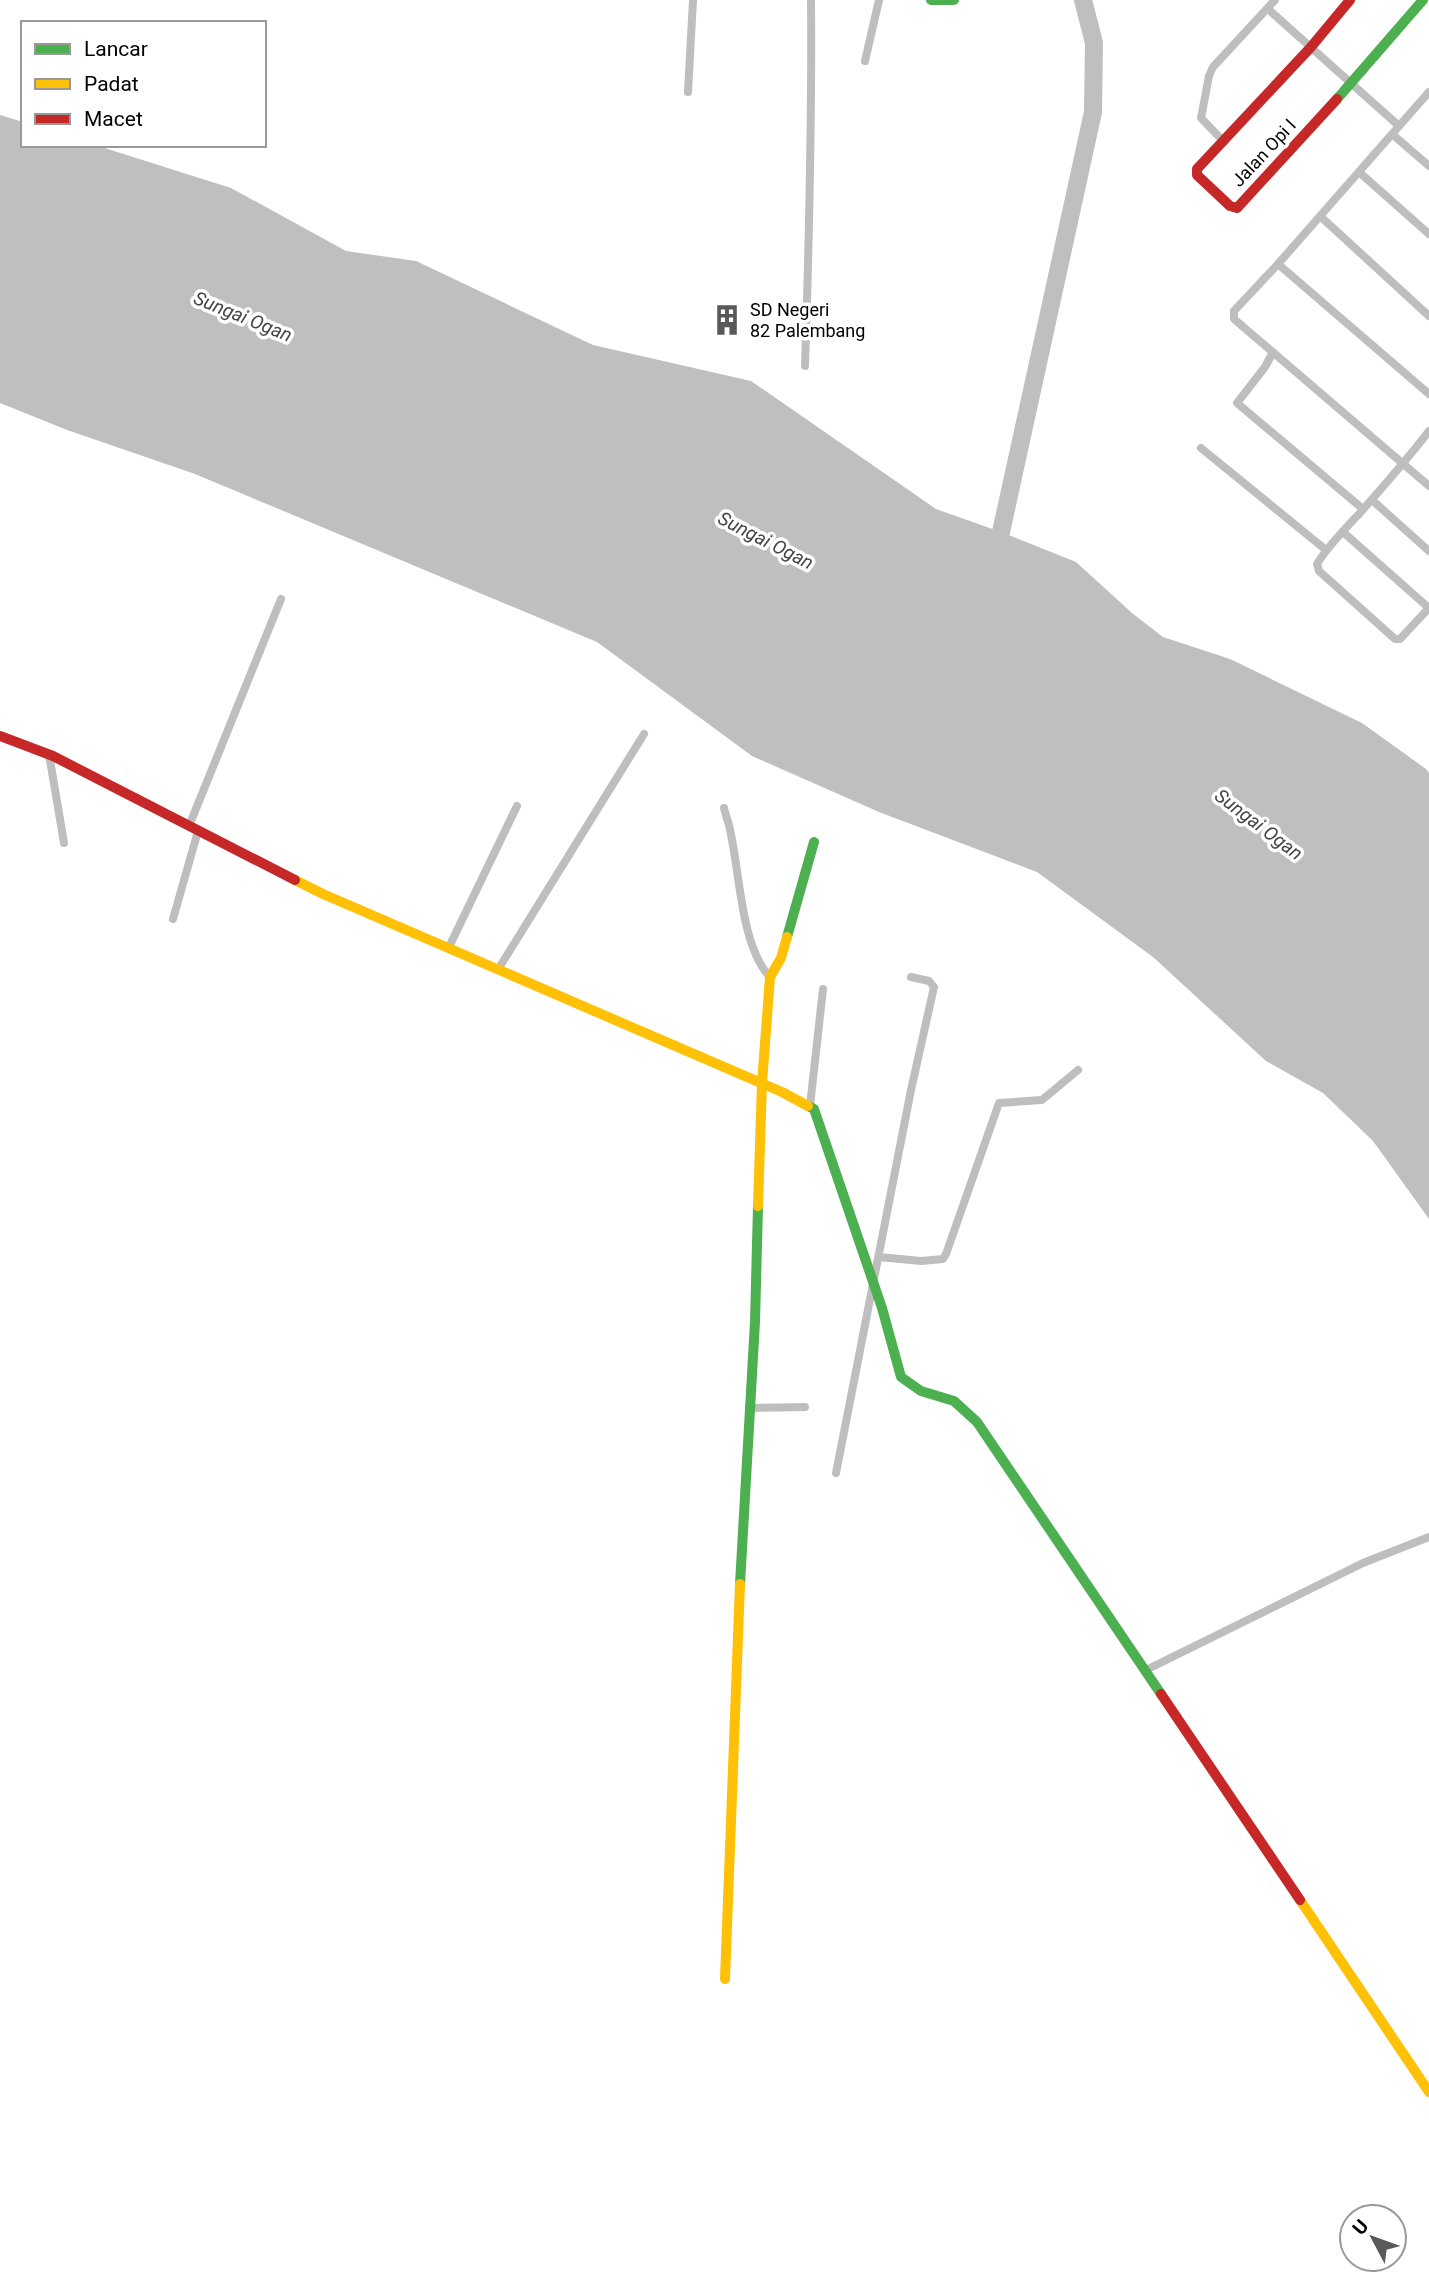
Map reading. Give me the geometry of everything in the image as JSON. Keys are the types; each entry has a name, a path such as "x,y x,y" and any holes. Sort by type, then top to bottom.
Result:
{"street":[{"path":"688,92 693,0"},
{"path":"805,366 811,183 811,0"},
{"path":"865,61 879,0"},
{"path":"931,0 954,0"},
{"path":"1224,142 1201,118 1209,76 1213,67 1275,0"},
{"name":"Jalan Opi I","path":"1350,0 1311,47 1196,173 1230,206 1237,208 1352,83 1423,0"},
{"path":"1268,9 1399,125"},
{"path":"1429,92 1234,311 1233,316 1429,486"},
{"path":"1392,134 1429,166"},
{"path":"1359,172 1429,234"},
{"path":"1321,216 1429,316"},
{"path":"1278,264 1429,394"},
{"path":"1273,352 1265,367 1237,403 1363,509"},
{"path":"1343,532 1429,608 1400,639 1395,639 1319,571 1317,564 1326,550 1429,431"},
{"path":"1202,448 1326,550"},
{"path":"1372,500 1429,551"},
{"path":"173,919 193,829 281,599"},
{"path":"499,968 644,734"},
{"path":"0,736 49,754 323,894 782,1091 814,1108 874,1284 901,1377 911,1386 954,1401 972,1415 1429,2092"},
{"path":"49,754 64,843"},
{"path":"449,947 517,806"},
{"path":"724,808 732,835 744,916 757,961 770,977"},
{"path":"725,1979 743,1499 753,1408 762,1083 770,977 781,958 814,842"},
{"path":"836,1473 911,1090 934,987 929,981 911,977"},
{"path":"807,1104 823,989"},
{"path":"879,1257 921,1261 943,1259 999,1103 1042,1100 1078,1070"},
{"path":"753,1408 805,1408"},
{"path":"1146,1670 1363,1563 1429,1537"}],"water":[{"name":"Sungai Ogan","path":"0,115 21,121 21,147 101,147 231,188 346,251 416,261 593,345 751,381 936,509 1076,562 1163,637 1230,659 1362,723 1429,773 1429,1219 1373,1141 1323,1093 1266,1061 1153,957 1037,872 879,812 752,756 597,642 195,474 67,430 0,403"}],"waterway":[{"path":"1001,532 1093,112 1094,43 1083,0"}],"traffic: fast":[{"path":"931,0 954,0"},
{"path":"1337,99 1423,0"},
{"path":"787,937 814,842"},
{"path":"808,1106 814,1109 882,1308 901,1377 921,1391 954,1401 977,1422 1161,1694"},
{"path":"740,1584 755,1322 758,1206"}],"traffic: slow":[{"path":"295,880 782,1092 808,1106"},
{"path":"758,1206 762,1083 770,977 781,958 787,937"},
{"path":"725,1979 740,1584"},
{"path":"1300,1900 1429,2092"}],"traffic: jam":[{"path":"1337,99 1237,208 1230,206 1197,175 1197,169 1311,47 1350,0"},
{"path":"0,736 53,756 295,880"},
{"path":"1161,1694 1300,1900"}],"place":[{"name":"SD Negeri 82 Palembang","path":"727,320"}]}
